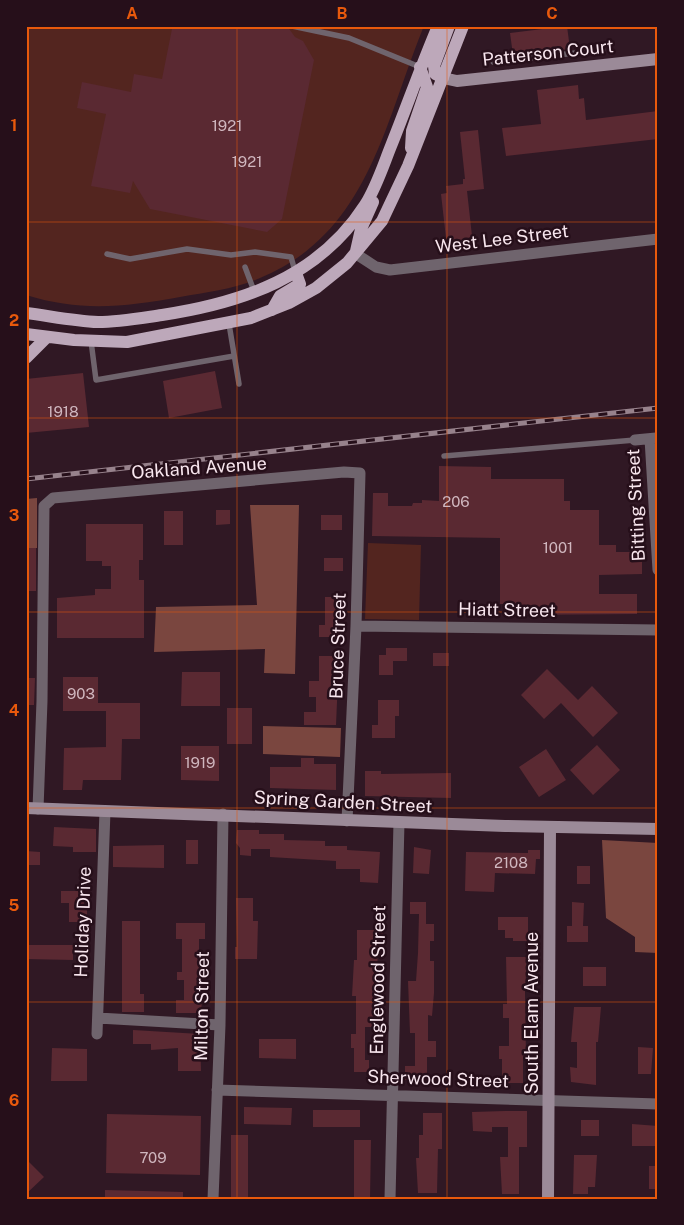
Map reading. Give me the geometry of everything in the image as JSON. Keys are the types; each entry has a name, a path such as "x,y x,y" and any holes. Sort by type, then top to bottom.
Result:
{"main road":[{"path":"26,313 100,322 131,320 225,303 254,294 296,273 321,256 344,234 366,204 379,177 438,26"},
{"path":"443,78 435,74 434,66 449,26"},
{"path":"26,334 46,338 91,342 127,342 229,324 272,310 316,288 333,276 356,254 382,221 412,155 463,26"},
{"name":"Patterson Court","path":"443,78 457,81 658,59"},
{"path":"412,155 412,131 427,87 420,68"},
{"path":"356,254 361,229 372,210 379,177"},
{"path":"272,310 280,296 300,284 296,273"},
{"path":"26,358 46,338"},
{"name":"Spring Garden Street","path":"32,808 223,814 347,821 658,829"},
{"name":"South Elam Avenue","path":"548,1199 550,827"}],"street":[{"name":"West Lee Street","path":"356,254 376,267 390,270 658,240"},
{"path":"635,440 654,438"},
{"name":"Bitting Street","path":"654,438 658,570"},
{"name":"Oakland Avenue","path":"32,808 42,701 44,506 53,498 360,472"},
{"name":"Bruce Street","path":"347,821 356,626 360,472"},
{"name":"Hiatt Street","path":"356,626 658,630"},
{"name":"Holiday Drive","path":"97,1034 105,811"},
{"name":"Milton Street","path":"213,1199 220,1025 223,814"},
{"name":"Englewood Street","path":"390,1199 399,822"},
{"path":"98,1018 220,1025"},
{"name":"Sherwood Street","path":"217,1090 549,1099 658,1104"}],"lane":[{"path":"292,26 349,38 420,68"},
{"path":"493,62 603,50"},
{"path":"107,254 130,259 187,249 231,256 255,252 291,257 296,273"},
{"path":"245,267 254,294"},
{"path":"229,324 239,384"},
{"path":"91,342 96,380 234,356"},
{"path":"444,456 635,440"}],"shaded area":[{"path":"26,26 424,26 368,172 349,204 326,233 297,258 260,278 221,290 140,303 84,306 65,304 26,295"},
{"path":"37,498 37,548 26,548 26,499"},
{"path":"250,505 299,505 295,674 264,673 265,649 154,652 156,607 257,605"},
{"path":"368,543 421,545 419,620 365,619"},
{"path":"263,726 341,728 340,757 263,754"},
{"path":"602,840 658,843 658,953 635,952 635,937 606,918"}],"building":[{"path":"175,26 287,26 295,37 303,41 314,60 282,219 267,232 150,209 133,181 130,193 91,186 106,114 77,108 82,82 131,92 134,74 162,79 172,29"},
{"path":"567,26 570,49 513,55 510,33"},
{"path":"578,85 579,99 584,98 586,120 658,111 658,139 506,156 502,128 541,124 537,90"},
{"path":"478,130 484,189 467,191 473,245 447,247 441,194 447,193 446,186 463,184 463,179 465,179 460,132"},
{"path":"215,371 222,408 169,418 163,381"},
{"path":"83,373 89,427 26,433 26,379"},
{"path":"439,466 491,467 491,479 564,479 564,501 570,501 570,510 599,510 599,545 616,545 616,552 642,552 642,574 599,575 599,594 637,594 637,614 507,615 507,604 500,604 500,538 372,536 373,493 388,493 388,506 412,506 413,503 422,503 422,500 439,501"},
{"path":"216,510 230,510 230,524 216,525"},
{"path":"164,511 183,511 183,545 164,545"},
{"path":"321,515 342,515 342,530 321,530"},
{"path":"86,524 143,524 143,560 139,560 139,580 144,580 144,638 57,638 57,598 95,595 95,589 111,589 111,566 102,566 102,561 86,561"},
{"path":"26,548 36,548 36,591 26,591"},
{"path":"324,558 343,558 343,571 324,571"},
{"path":"325,597 338,597 338,637 319,637 319,625 325,625"},
{"path":"386,648 407,648 407,661 393,661 393,675 379,675 379,655 386,655"},
{"path":"433,653 449,653 449,666 433,666"},
{"path":"319,656 339,656 336,725 304,725 304,712 316,712 316,697 309,697 309,681 319,681"},
{"path":"547,669 578,700 592,686 618,713 593,737 561,703 544,719 521,695"},
{"path":"182,672 220,672 220,706 181,706"},
{"path":"63,677 98,677 98,703 140,703 140,739 122,739 121,780 83,780 82,790 63,790 64,748 106,747 106,711 63,711"},
{"path":"26,678 35,678 34,705 26,705"},
{"path":"378,700 399,700 399,716 395,716 395,738 372,738 372,725 378,725"},
{"path":"227,708 252,708 252,744 227,744"},
{"path":"597,745 620,770 593,795 570,770"},
{"path":"181,746 219,746 219,781 181,780"},
{"path":"546,749 566,780 539,797 519,767"},
{"path":"301,758 314,758 314,764 336,764 336,790 270,788 270,767 301,767"},
{"path":"365,771 381,771 381,774 451,773 451,798 365,796"},
{"path":"54,827 96,829 96,852 73,852 73,847 53,846"},
{"path":"237,830 259,830 259,834 284,834 284,840 325,841 325,846 347,846 347,850 380,852 378,883 360,882 360,869 336,869 336,861 270,857 270,849 251,849 251,856 240,855 240,848 236,843"},
{"path":"186,840 198,840 198,864 186,864"},
{"path":"164,845 164,868 113,867 113,846"},
{"path":"414,847 431,850 429,874 413,873"},
{"path":"528,850 540,850 540,859 536,859 535,874 495,873 494,892 465,891 466,852 528,853"},
{"path":"26,851 40,852 40,865 26,865"},
{"path":"577,866 590,866 590,884 577,884"},
{"path":"61,891 84,891 84,910 87,910 87,922 69,922 69,903 61,903"},
{"path":"236,898 253,898 253,921 258,921 257,959 235,959 235,947 237,947"},
{"path":"410,902 426,902 426,924 434,924 434,941 430,941 430,961 434,961 434,993 432,1016 428,1015 428,1041 436,1041 436,1057 427,1057 427,1080 405,1080 405,1066 415,1066 415,1033 410,1033 408,981 416,981 419,914 410,914"},
{"path":"572,902 584,903 583,926 588,926 588,942 567,942 567,926 572,926"},
{"path":"498,917 528,917 528,941 513,941 513,938 505,938 505,930 498,930"},
{"path":"122,921 140,921 140,994 144,994 144,1012 122,1012"},
{"path":"176,923 205,923 205,939 199,939 199,972 204,972 201,1013 176,1013 176,1000 184,1000 184,980 177,980 177,972 182,972 182,939 176,939"},
{"path":"357,930 383,930 383,947 378,947 375,1027 365,1027 365,1060 369,1060 369,1072 354,1072 354,1048 351,1048 351,1034 356,1034 356,996 352,996 354,960 357,960"},
{"path":"26,945 73,945 73,960 26,959"},
{"path":"506,957 527,957 525,992 526,1059 523,1059 523,1083 502,1083 502,1059 499,1059 499,1046 509,1046 509,1018 503,1018 503,1004 507,1004"},
{"path":"583,967 606,967 606,986 583,986"},
{"path":"574,1007 601,1007 598,1042 596,1042 596,1085 571,1082 570,1067 577,1068 577,1042 571,1042"},
{"path":"133,1030 200,1034 201,1071 178,1071 178,1048 151,1050 151,1044 133,1044"},
{"path":"259,1039 296,1039 296,1059 259,1058"},
{"path":"638,1047 653,1048 651,1074 638,1074"},
{"path":"52,1048 87,1049 87,1081 51,1081"},
{"path":"244,1107 292,1108 291,1125 244,1124"},
{"path":"313,1110 360,1110 360,1127 313,1127"},
{"path":"527,1111 527,1147 519,1147 519,1194 502,1194 500,1157 508,1157 508,1127 492,1127 492,1132 473,1131 472,1112"},
{"path":"423,1113 442,1113 442,1149 438,1149 437,1193 418,1193 416,1158 419,1158 419,1135 423,1135"},
{"path":"107,1114 201,1116 200,1175 106,1173"},
{"path":"581,1120 599,1120 599,1136 581,1136"},
{"path":"632,1124 658,1126 658,1146 632,1146"},
{"path":"231,1135 248,1135 248,1199 231,1199"},
{"path":"354,1140 371,1140 370,1199 354,1199"},
{"path":"574,1155 597,1155 595,1187 588,1187 588,1194 573,1194"},
{"path":"26,1159 44,1177 26,1194"},
{"path":"649,1166 658,1166 658,1189 649,1189"},
{"path":"105,1190 183,1192 183,1199 105,1199"}],"railway":[{"path":"26,479 658,408"}]}
